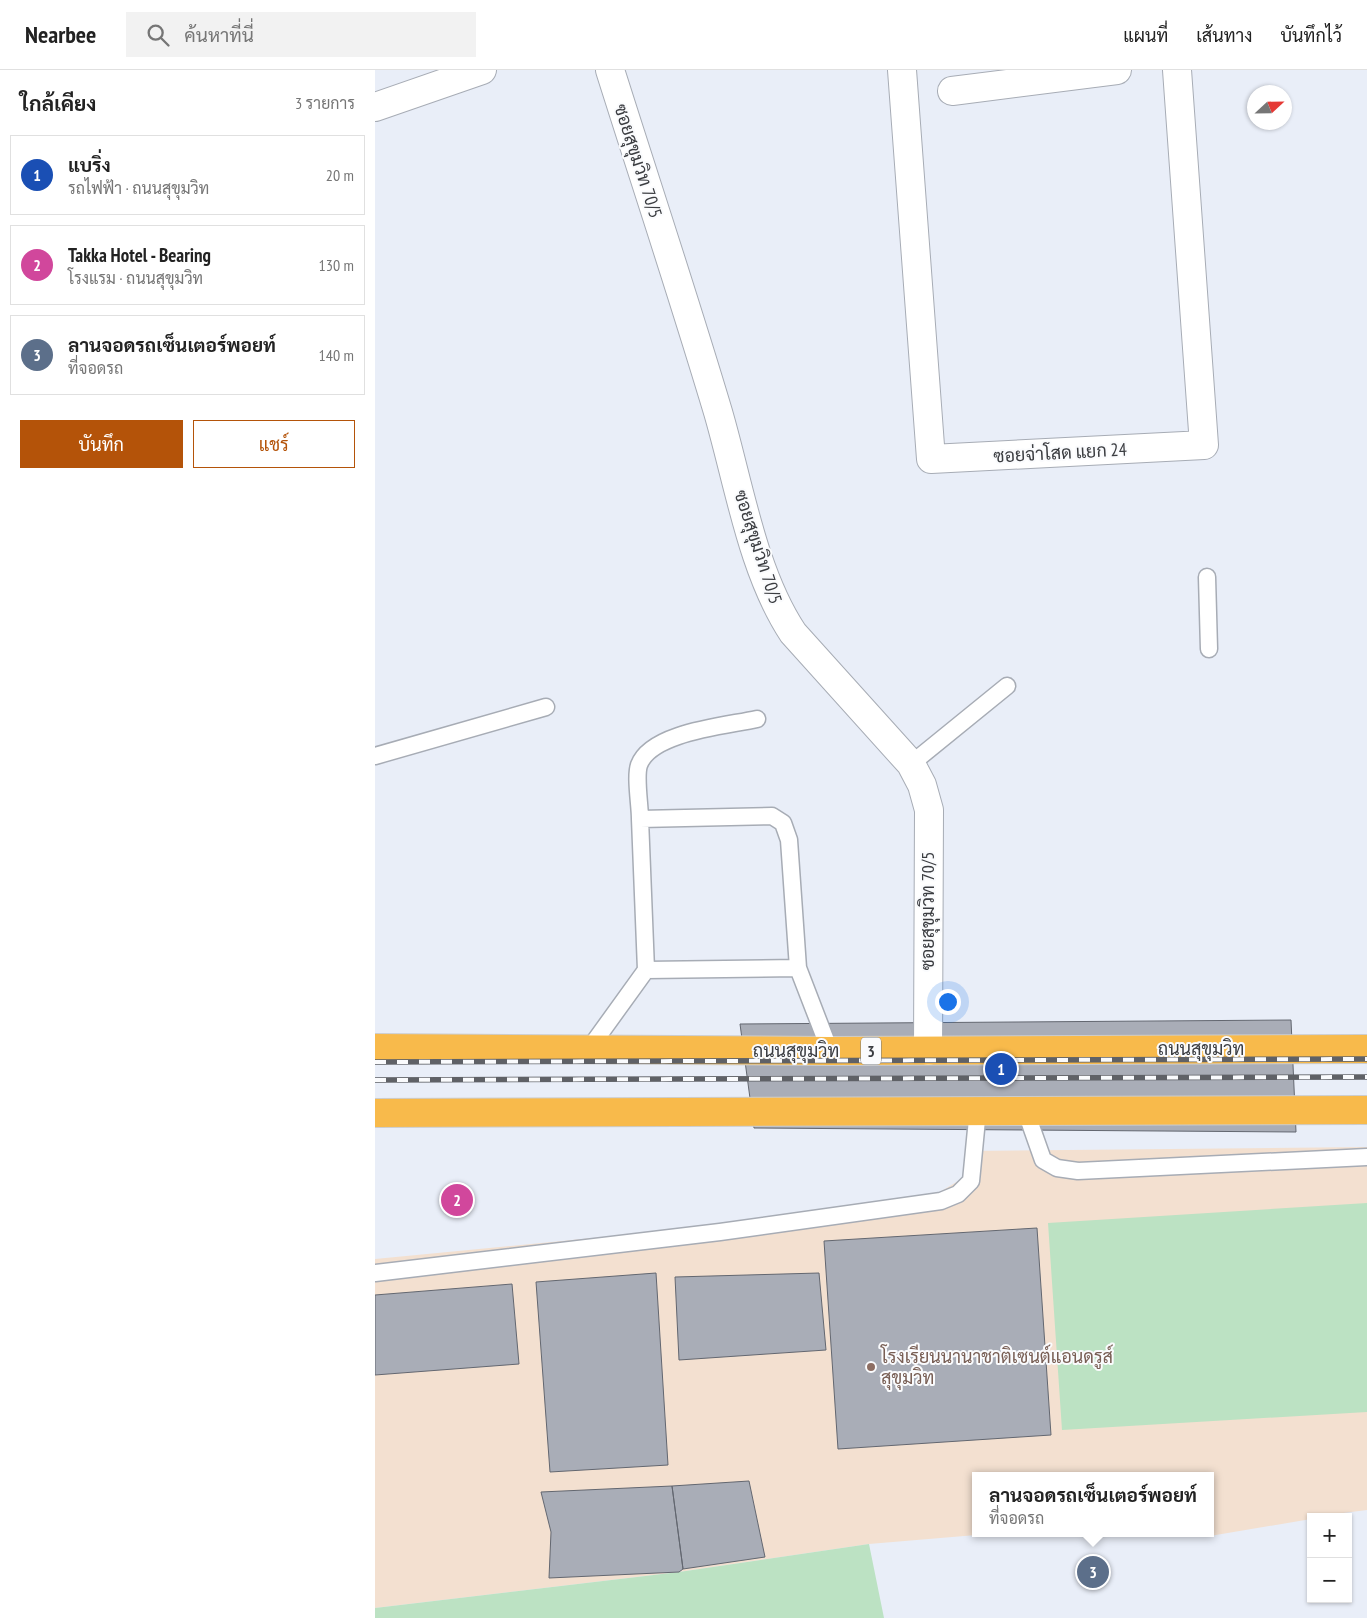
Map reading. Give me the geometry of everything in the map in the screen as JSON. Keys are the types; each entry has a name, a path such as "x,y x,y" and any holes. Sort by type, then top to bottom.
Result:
{"highway":[{"name":"ถนนสุขุมวิท","path":"375,1048 830,1051 1367,1049"},
{"path":"375,1113 978,1109 1367,1110"}],"street":[{"path":"375,107 482,70"},
{"name":"ซอยสุขุมวิท 70/5","path":"610,70 717,411 761,569 778,609 793,633 911,764 923,784 929,810 928,1051"},
{"name":"ซอยจ่าโสด แยก 24","path":"902,70 931,459 1204,446 1177,70"},
{"path":"953,91 1117,70"}],"lane":[{"path":"1207,577 1209,648"},
{"path":"911,764 1007,686"},
{"path":"375,756 546,707"},
{"path":"589,1049 646,970 638,768 643,758 655,746 673,738 757,719"},
{"path":"640,819 772,816 783,823 789,840 798,968 830,1051"},
{"path":"646,970 798,968"},
{"path":"375,1273 710,1234 941,1201 958,1194 971,1181 978,1109"},
{"path":"1025,1110 1043,1160 1057,1168 1078,1172 1367,1157"}],"shaded area":[{"name":"โรงเรียนนานาชาติเซนต์แอนดรูส์ สุขุมวิท","path":"1367,1147 1367,1510 1343,1513 1307,1513 1307,1520 1214,1535 1214,1472 972,1472 972,1535 869,1544 679,1572 375,1608 375,1259 747,1223 940,1192 963,1178 965,1151"}],"green space":[{"path":"1367,1203 1367,1412 1062,1430 1048,1223"},
{"path":"869,1544 884,1618 375,1618 375,1608 679,1572"}],"building":[{"path":"1291,1020 1296,1132 754,1128 740,1024"},
{"path":"1037,1228 1051,1435 838,1449 824,1241"},
{"path":"656,1273 668,1465 550,1472 536,1282"},
{"path":"819,1273 826,1350 679,1360 675,1277"},
{"path":"512,1284 519,1364 375,1375 375,1295"},
{"path":"749,1481 765,1557 683,1569 672,1486"},
{"path":"672,1486 683,1569 679,1572 549,1578 551,1532 541,1492"}],"railway":[{"path":"375,1062 1367,1059"},
{"path":"375,1080 1367,1077"}],"place":[{"name":"แบริ่ง","path":"1001,1069"},
{"name":"Takka Hotel - Bearing","path":"457,1200"},
{"name":"โรงเรียนนานาชาติเซนต์แอนดรูส์ สุขุมวิท","path":"871,1367"},
{"name":"ลานจอดรถเซ็นเตอร์พอยท์","path":"1093,1572"}]}
